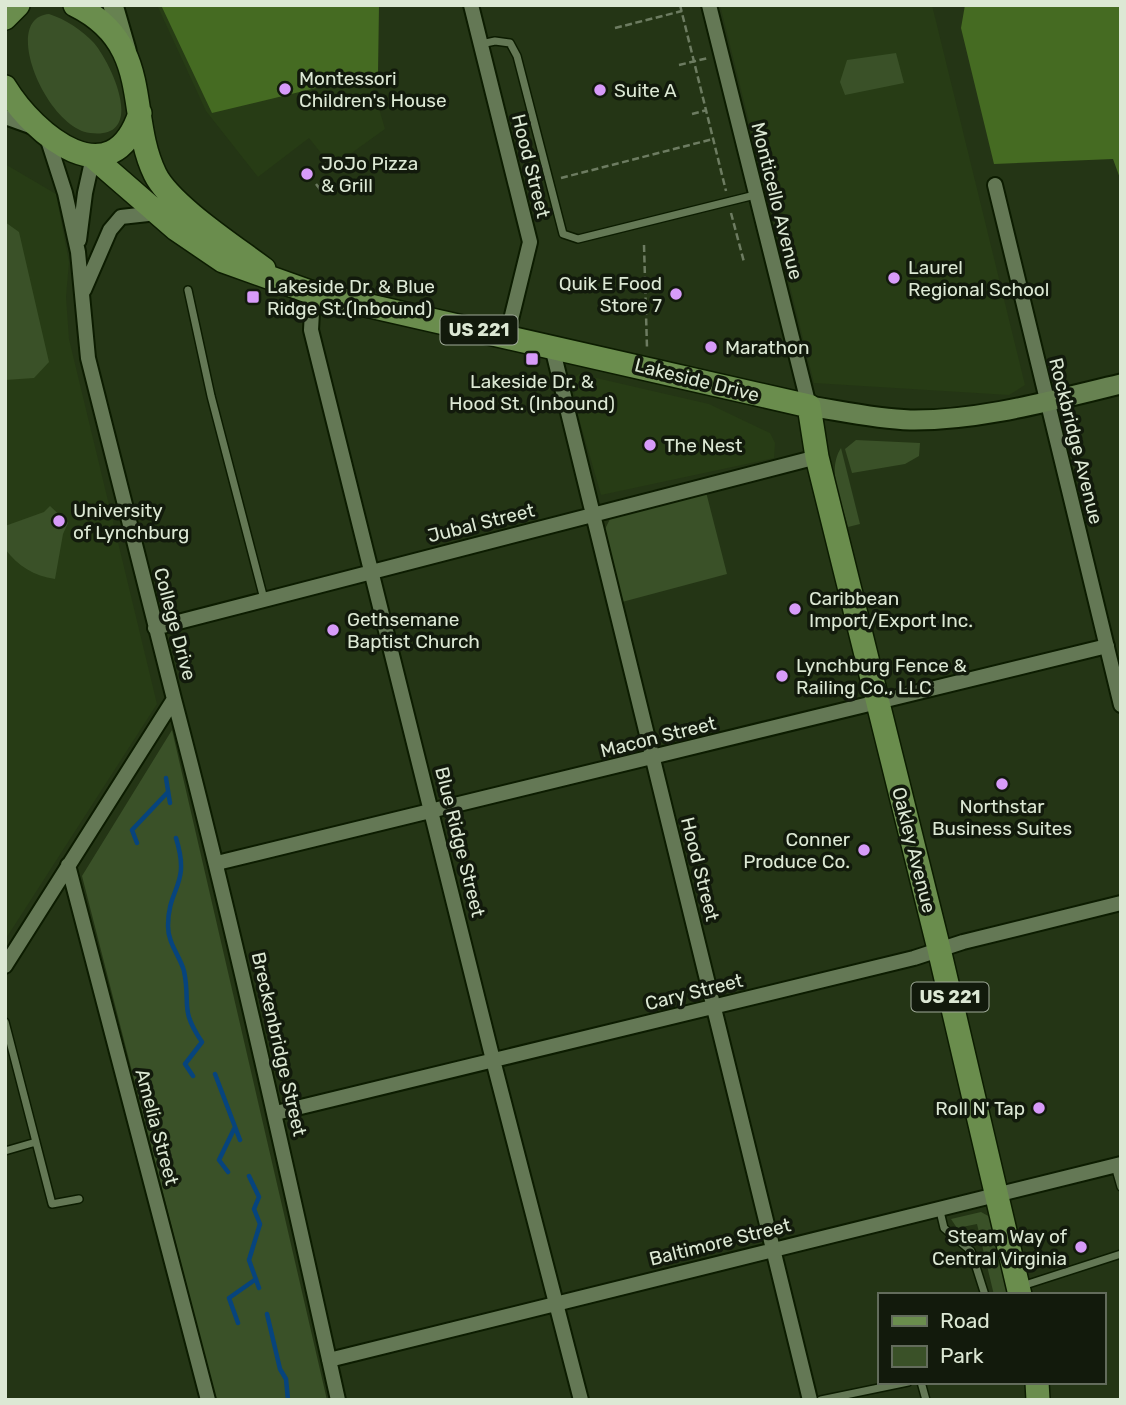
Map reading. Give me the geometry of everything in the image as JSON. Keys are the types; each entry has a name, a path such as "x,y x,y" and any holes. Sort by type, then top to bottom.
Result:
{"main road":[{"path":"5,18 19,5"},
{"name":"Lakeside Drive","path":"75,5 106,28 130,65 155,175 176,201 278,280"},
{"path":"113,5 130,65"},
{"path":"5,88 41,133"},
{"path":"93,157 117,146 133,133 141,110"},
{"name":"Lakeside Drive","path":"41,133 75,152 93,157 158,213 223,261 313,293 808,406 909,420 946,418 1047,402 1121,384"},
{"name":"Oakley Avenue","path":"808,406 817,457 939,949 1019,1291"}],"street":[{"name":"Hood Street","path":"471,5 530,242 507,336"},
{"name":"Monticello Avenue","path":"709,5 808,406"},
{"path":"5,117 41,133"},
{"name":"College Drive","path":"5,966 174,699 88,358 78,252 65,193 41,133"},
{"name":"College Drive","path":"78,252 85,193 93,157"},
{"name":"Rockbridge Avenue","path":"995,185 1121,705"},
{"name":"College Drive","path":"83,291 110,230 121,217 158,213"},
{"name":"Blue Ridge Street","path":"313,293 311,330 373,570 493,1060 581,1400"},
{"name":"Hood Street","path":"552,348 810,1400"},
{"name":"Jubal Street","path":"155,628 817,457"},
{"name":"Macon Street","path":"217,863 1107,646"},
{"name":"Breckenbridge Street","path":"174,699 217,863 276,1114 338,1400"},
{"name":"Amelia Street","path":"68,865 208,1400"},
{"name":"Cary Street","path":"276,1114 714,1007 1121,902"},
{"name":"Baltimore Street","path":"329,1360 1118,1164"}],"lane":[{"path":"481,44 495,41 510,43 517,56 563,234 578,239 755,195"},
{"path":"188,289 211,396 264,599"},
{"path":"5,1022 52,1204 79,1199"},
{"path":"5,1151 36,1142"},
{"path":"1118,1164 1121,1187"},
{"path":"939,1207 944,1228 971,1251 984,1293"},
{"path":"1019,1291 1121,1254"},
{"path":"821,1400 898,1384"}],"path":[{"path":"680,5 727,194"},
{"path":"615,28 682,11"},
{"path":"680,65 721,54"},
{"path":"692,114 707,110"},
{"path":"556,179 713,139"},
{"path":"316,184 322,192"},
{"path":"731,213 744,262"},
{"path":"644,246 647,348"}],"shaded area":[{"name":"Montessori Children's House","path":"157,5 349,5 385,129 332,167 309,138 258,177 206,111"},
{"name":"Montessori Children's House","path":"161,5 379,5 378,73 212,113"},
{"name":"Laurel Regional School","path":"720,5 932,5 1025,385 1009,395 814,383"},
{"path":"965,5 1121,5 1121,181 1113,159 994,164 961,28"},
{"name":"University of Lynchburg","path":"5,164 56,194 69,262 66,297 69,339 157,704 5,940"},
{"path":"579,374 709,404 770,433 775,443 774,458 601,495 578,415 573,386 574,378"}],"green space":[{"path":"49,14 84,34 94,43 109,66 120,98 121,113 117,125 108,132 90,133 74,126 58,112 45,94 29,52 29,33 35,20"},
{"path":"896,53 904,83 845,95 840,82 847,60"},
{"path":"5,222 19,232 49,362 34,378 5,380"},
{"path":"856,440 920,443 919,456 905,464 852,473 845,449"},
{"path":"841,448 860,524 848,527 835,477"},
{"path":"706,492 727,574 622,602 605,529 610,519"},
{"path":"50,506 68,523 63,534 55,579 27,569 5,549 5,526 44,512"},
{"path":"172,730 327,1400 216,1400 82,876"},
{"path":"981,1212 992,1218 1011,1293 994,1293 977,1224 957,1228 951,1219"}],"waterway":[{"path":"166,778 170,803"},
{"path":"137,843 132,830 168,792"},
{"path":"176,838 181,866 171,902 168,926 170,939 184,971 190,1021 202,1042 185,1064 193,1076"},
{"path":"215,1074 240,1140"},
{"path":"228,1172 219,1160 235,1127"},
{"path":"249,1176 259,1197 254,1209 260,1224 249,1260 259,1288"},
{"path":"238,1323 229,1298 256,1279"},
{"path":"267,1314 280,1369 286,1379 288,1400"}],"place":[{"name":"Montessori Children's House","path":"285,89"},
{"name":"Suite A","path":"600,90"},
{"name":"JoJo Pizza & Grill","path":"307,174"},
{"name":"Laurel Regional School","path":"894,278"},
{"name":"Quik E Food Store 7","path":"676,294"},
{"name":"Lakeside Dr. & Blue Ridge St.(Inbound)","path":"253,297"},
{"name":"Marathon","path":"711,347"},
{"name":"Lakeside Dr. & Hood St. (Inbound)","path":"532,359"},
{"name":"The Nest","path":"650,445"},
{"name":"University of Lynchburg","path":"59,521"},
{"name":"Caribbean Import/Export Inc.","path":"795,609"},
{"name":"Gethsemane Baptist Church","path":"333,630"},
{"name":"Lynchburg Fence & Railing Co., LLC","path":"782,676"},
{"name":"Northstar Business Suites","path":"1002,784"},
{"name":"Conner Produce Co.","path":"864,850"},
{"name":"Roll N' Tap","path":"1039,1108"},
{"name":"Steam Way of Central Virginia","path":"1081,1247"}]}
